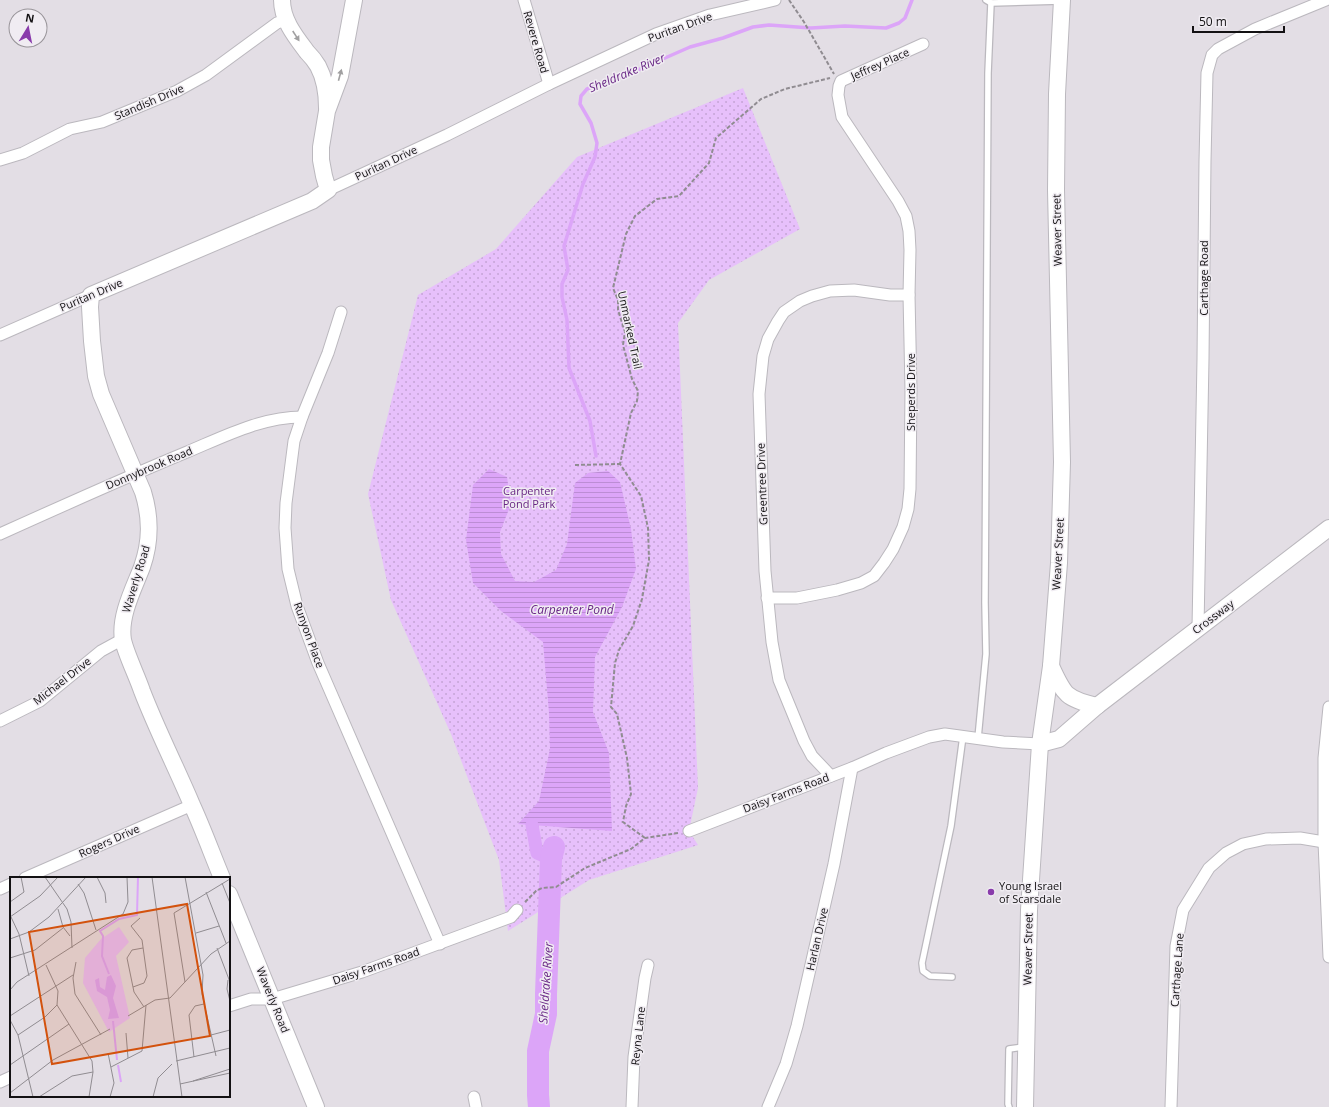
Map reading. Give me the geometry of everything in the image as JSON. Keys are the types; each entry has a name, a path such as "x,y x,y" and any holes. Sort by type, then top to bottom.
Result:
{"street":[{"path":"282,0 285,20 318,66 324,80 327,111"},
{"path":"328,190 321,160 321,147 327,111 340,76 354,0"},
{"name":"Revere Road","path":"524,0 548,84"},
{"name":"Puritan Drive","path":"0,335 312,202 328,190 447,135 548,84 656,34 710,15 775,0"},
{"name":"Weaver Street","path":"1025,1107 1029,910 1040,744 1052,666 1059,563 1062,462 1056,190 1057,94 1062,0"},
{"name":"Carthage Road","path":"1198,628 1207,73 1212,55 1218,49 1255,29 1326,0"},
{"name":"Standish Drive","path":"0,160 23,152 70,129 102,122 177,91 206,75 277,24 285,20"},
{"name":"Jeffrey Place","path":"840,109 838,95 841,81 923,44"},
{"name":"Sheperds Drive","path":"768,598 797,598 837,590 860,584 874,576 893,549 903,527 908,509 910,488 912,390 909,295 909,231 906,216 898,201 842,117 840,109"},
{"name":"Greentree Drive","path":"831,776 812,756 804,741 779,680 772,642 765,571 759,394 763,356 768,339 784,312 800,301 830,291 854,290 890,295 909,295"},
{"name":"Waverly Road","path":"91,295 90,307 96,376 101,394 148,508 150,524 149,537 142,565 132,590 126,611 123,639 153,720 192,805 222,877"},
{"name":"Runyon Place","path":"341,312 328,353 294,441 286,503 285,528 288,569 297,606 318,663 440,944"},
{"name":"Donnybrook Road","path":"0,534 135,474 256,424 292,417 302,417"},
{"name":"Crossway","path":"1040,744 1059,738 1097,706 1329,528"},
{"name":"Michael Drive","path":"0,721 40,701 101,651 123,639"},
{"path":"1052,666 1061,688 1068,695 1078,702 1097,706"},
{"path":"1329,707 1324,758 1324,842 1329,956"},
{"name":"Daisy Farms Road","path":"689,831 852,768 886,752 929,737 945,734 1003,742 1040,744"},
{"name":"Harlan Drive","path":"768,1107 786,1064 797,1026 834,864 852,768"},
{"name":"Rogers Drive","path":"27,877 192,805"},
{"name":"Carthage Lane","path":"1171,1107 1176,946 1183,910 1209,868 1226,854 1243,844 1266,838 1300,838 1324,842"},
{"path":"0,889 10,884"},
{"name":"Waverly Road","path":"230,896 316,1107"},
{"name":"Daisy Farms Road","path":"230,1006 251,999 272,998 362,972 511,917 517,910"},
{"name":"Reyna Lane","path":"632,1107 634,1057 644,978 648,965"},
{"path":"0,1082 10,1077"}],"lane":[{"path":"978,738 986,654 985,602 989,2 1062,0"},
{"path":"952,977 930,976 923,971 922,963 951,826 962,736"},
{"path":"1009,1107 1009,1049 1027,1046"}],"path":[{"name":"Unmarked Trail","path":"620,464 631,413 637,401 638,391 632,379 623,345 625,332 618,310 618,300 613,288 626,234 635,216 657,199 679,196 709,163 716,138 761,99 785,89 835,76 804,22 789,0"},
{"path":"575,465 620,464 641,496 648,528 650,560 642,599 633,626 619,650 615,663 611,707 617,714 627,758 631,794 626,806 623,822 645,838"},
{"path":"517,910 536,891 542,888 556,887 585,868 631,849 645,838 689,831"}],"green space":[{"name":"Carpenter Pond Park","path":"743,88 800,229 709,280 678,323 698,788 689,831 698,845 589,880 508,931 499,860 451,734 391,600 368,494 418,295 496,249 577,157"}],"water":[{"name":"Carpenter Pond","path":"489,469 507,477 511,504 500,532 501,554 515,581 534,582 556,570 567,544 575,483 588,473 608,471 620,482 631,529 636,569 622,607 595,657 593,712 609,753 612,831 518,824 539,801 550,749 549,713 543,642 501,611 473,583 466,540 473,485"}],"waterway":[{"name":"Sheldrake River","path":"596,456 590,421 569,368 567,320 562,297 562,284 568,270 564,246 583,184 595,157 597,143 591,123 580,104 581,96 587,89 640,69 690,47 723,38 753,27 769,25 811,28 845,26 886,28 899,23 905,18 912,0"},
{"name":"Sheldrake River","path":"532,825 537,853 551,859"},
{"name":"Sheldrake River","path":"539,1107 538,1051 546,1014 551,859 554,847"}],"place":[{"name":"Young Israel of Scarsdale","path":"991,892"}]}
